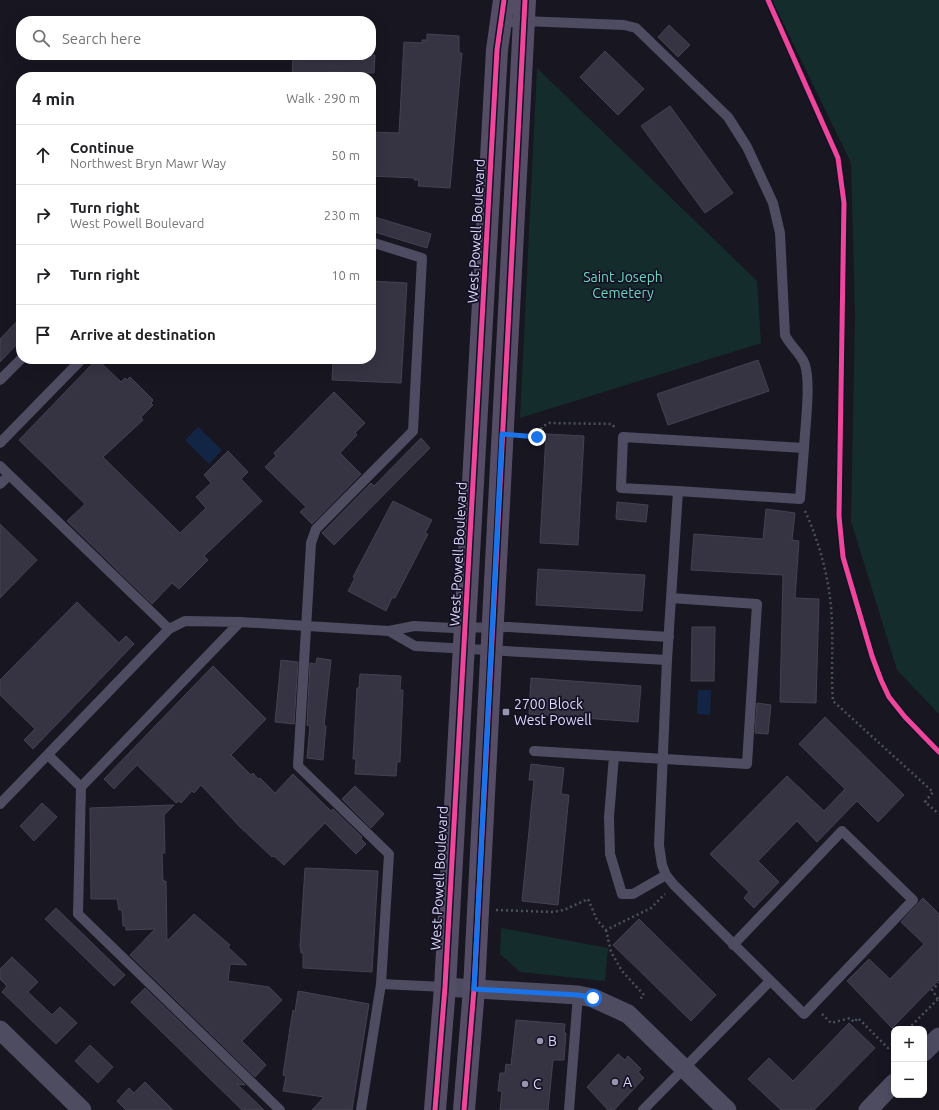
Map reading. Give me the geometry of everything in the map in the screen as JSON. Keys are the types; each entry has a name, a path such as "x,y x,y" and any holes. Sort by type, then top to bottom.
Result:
{"main road":[{"name":"West Powell Boulevard","path":"435,1110 445,987 497,50 504,0"},
{"path":"464,1110 474,989 524,11"}],"street":[{"path":"445,987 578,995 593,998 628,1014 728,1110"},
{"path":"0,1030 82,1110"},
{"path":"927,1049 939,1037"},
{"path":"868,1110 891,1086"}],"lane":[{"path":"501,23 524,11 636,28 728,117 747,147 773,203 780,233 785,335 789,344 805,364 807,376 804,448 800,499 621,488 623,437 804,448"},
{"path":"361,1110 381,984 389,854 298,766 311,543 316,529 412,431 422,258 376,244"},
{"path":"0,380 16,364"},
{"path":"0,443 77,364"},
{"path":"0,466 169,629"},
{"path":"0,484 9,475"},
{"path":"678,492 667,660 664,760 659,845 666,876 732,945 804,1014 914,900 842,831 732,945"},
{"path":"534,751 747,764 757,604 671,598"},
{"path":"0,804 169,629 185,621 240,622 389,631 414,626 465,639 491,650 667,660"},
{"path":"240,622 81,786 78,914 280,1110"},
{"path":"389,631 415,646 465,639 492,628 669,637"},
{"path":"48,755 81,786"},
{"path":"614,756 609,817 610,854 622,894 633,894 666,876"},
{"path":"643,1110 770,981"},
{"path":"381,984 445,987"},
{"path":"571,1108 578,995"}],"path":[{"path":"502,434 537,437 542,427 549,423 581,422 612,424 623,437"},
{"path":"800,499 815,531 826,574 832,622 833,701 933,792 925,802 939,814"},
{"path":"606,930 651,908 674,885"},
{"path":"478,909 552,912 564,910 588,899 598,920 606,930 611,952 622,971 644,995 628,1014"},
{"path":"911,1026 938,1000 932,990 939,983"},
{"path":"813,1005 832,1023 850,1018 854,1022 858,1018 888,1048 891,1046"}],"green space":[{"path":"772,0 939,0 939,714 897,670 851,521 855,314 851,163"},
{"name":"Saint Joseph Cemetery","path":"537,68 757,281 761,343 520,418"},
{"path":"501,928 608,948 605,981 520,972 500,954"}],"water":[{"path":"198,427 222,450 209,464 185,440"},
{"path":"698,690 711,690 710,715 697,714"}],"building":[{"path":"669,25 690,45 678,57 658,37"},
{"path":"427,34 459,36 459,53 462,53 450,188 418,186 419,180 414,180 415,178 376,176 376,132 399,133 404,42 422,43 422,40 427,40"},
{"path":"605,51 644,89 618,115 580,77"},
{"path":"293,60 375,60 374,72 292,72"},
{"path":"670,106 733,193 705,213 641,126"},
{"path":"376,218 431,234 427,248 376,233"},
{"path":"376,281 407,283 401,383 332,380 333,364 376,364"},
{"path":"16,322 16,345 0,362 0,339"},
{"path":"758,360 769,391 668,425 657,394"},
{"path":"92,364 102,364 121,382 125,378 127,380 130,377 153,400 151,403 153,405 141,417 143,420 103,457 180,533 206,508 196,497 211,483 204,475 228,451 248,472 241,479 262,501 204,556 208,560 179,589 172,583 152,604 67,521 85,504 19,440"},
{"path":"334,392 365,423 355,433 357,435 340,453 361,474 312,524 300,512 306,507 265,467 276,456 274,453"},
{"path":"546,434 584,436 578,545 540,543"},
{"path":"421,438 430,448 334,545 322,533 371,483 374,486"},
{"path":"393,501 432,520 425,533 428,534 395,598 392,598 386,611 348,591 355,578 353,577"},
{"path":"617,502 648,505 646,522 616,519"},
{"path":"766,509 795,513 792,540 799,541 795,598 819,599 816,703 780,702 783,575 691,570 694,534 763,539"},
{"path":"0,524 37,560 0,598"},
{"path":"538,569 645,575 642,611 536,605"},
{"path":"77,602 119,643 126,636 134,644 33,749 24,740 35,729 0,695 0,680"},
{"path":"692,627 715,627 714,681 691,681"},
{"path":"317,658 331,660 324,726 326,726 323,760 307,758 310,726 307,725 310,663 316,664"},
{"path":"281,660 298,662 294,724 275,722"},
{"path":"213,666 266,719 231,755 251,775 253,773 258,779 260,778 275,793 293,774 331,811 333,809 362,837 361,839 366,844 356,854 325,823 284,865 274,856 272,857 239,826 201,785 194,793 192,791 181,803 179,801 176,803 137,765 114,789 104,779"},
{"path":"360,674 401,676 400,690 403,690 400,762 397,762 396,776 355,774 356,759 353,759 357,688 359,688"},
{"path":"531,678 641,686 638,722 529,714"},
{"path":"757,703 771,705 768,734 755,733"},
{"path":"825,717 904,795 878,822 857,801 817,842 797,821 758,861 779,882 754,908 744,898 749,892 710,854 787,776 824,811 845,789 799,744"},
{"path":"531,764 564,768 561,794 569,795 558,905 522,901 534,780 529,780"},
{"path":"355,786 384,814 371,828 342,799"},
{"path":"42,803 57,817 34,841 20,826"},
{"path":"174,805 164,815 165,853 162,853 163,881 166,881 167,941 194,914 230,945 228,947 247,965 230,964 228,981 269,987 282,1000 242,1041 266,1065 255,1077 130,955 155,929 126,930 126,926 123,926 122,910 119,910 117,899 91,899 90,808"},
{"path":"305,868 378,871 372,972 303,968 303,953 301,953 300,946"},
{"path":"923,898 939,914 939,980 894,1026 891,1027 847,981 869,959 890,979 924,944 901,922"},
{"path":"56,908 125,975 114,986 45,919"},
{"path":"639,919 716,995 691,1021 613,945"},
{"path":"12,957 38,982 28,992 52,1015 60,1007 77,1023 56,1044 2,992 7,986 0,979 0,969"},
{"path":"145,988 245,1085 237,1084 264,1110 242,1110 131,1002"},
{"path":"298,991 369,1004 352,1110 312,1110 324,1097 283,1091 286,1076 283,1075 290,1028 293,1010 295,1012"},
{"path":"516,1020 565,1024 564,1033 566,1033 564,1060 553,1060 548,1110 500,1110 502,1091 498,1091 500,1073 505,1073 506,1064 511,1065"},
{"path":"849,1023 875,1048 814,1110 781,1110 748,1079 769,1058 793,1081"},
{"path":"90,1045 113,1067 98,1083 75,1061"},
{"name":"A","path":"618,1054 625,1060 628,1056 641,1069 638,1072 644,1078 614,1110 608,1110 587,1087"},
{"path":"145,1082 173,1110 126,1110 117,1101 129,1088 134,1093"}],"cycle path":[{"path":"435,1110 445,987 497,50 504,0"},
{"path":"464,1110 474,989 525,0"},
{"path":"768,0 838,158 844,203 839,516 843,557 872,656 889,697 905,717 939,752"}],"place":[{"name":"2700 Block West Powell","path":"506,712"},
{"name":"B","path":"540,1041"},
{"name":"A","path":"615,1082"},
{"name":"C","path":"525,1084"}],"route":[{"path":"537,437 502,434 474,989 578,995 593,998"}]}
